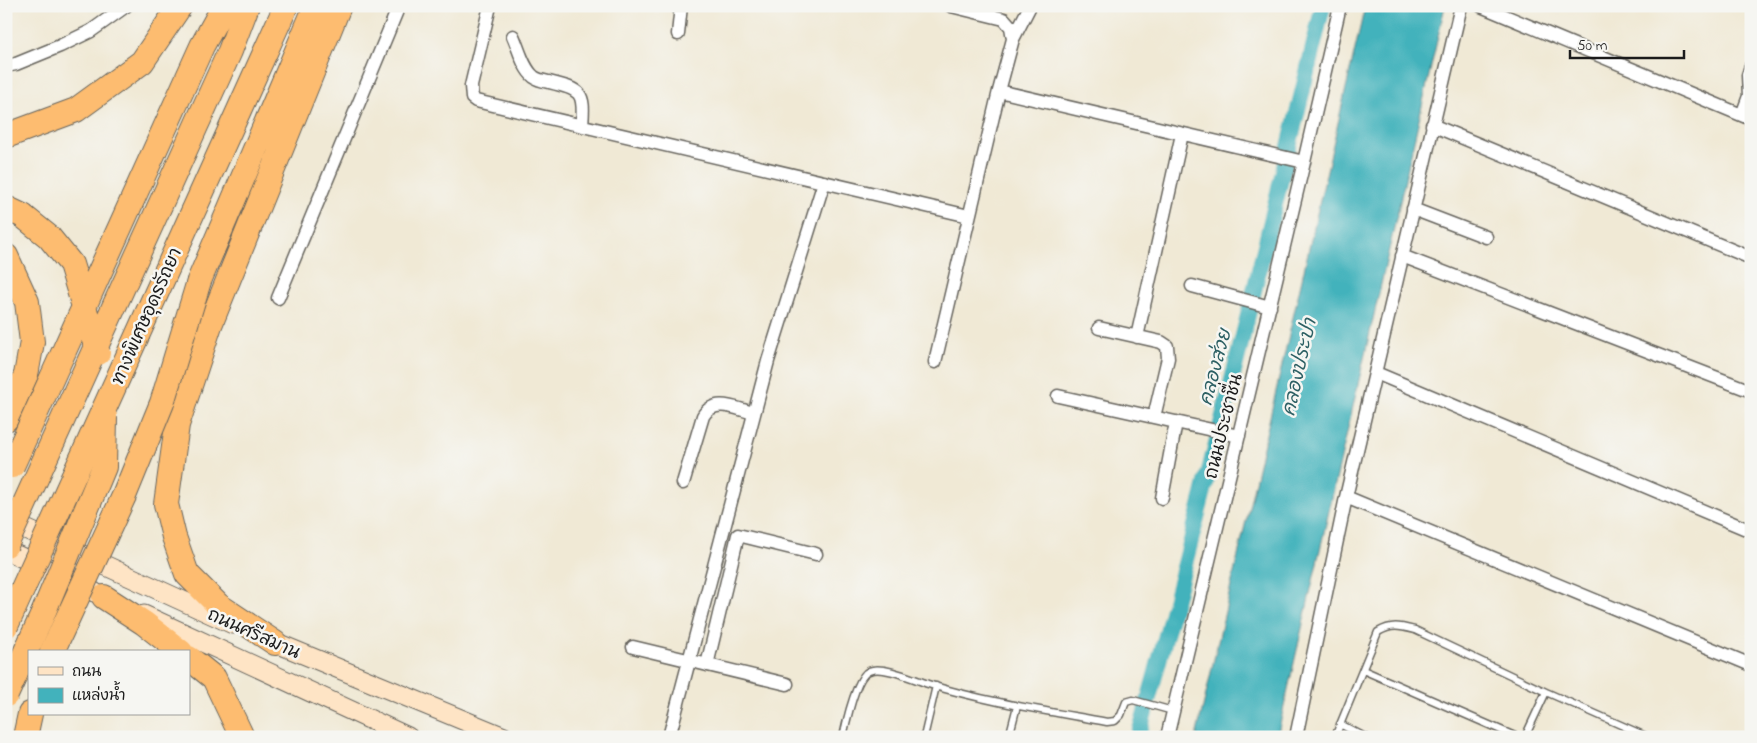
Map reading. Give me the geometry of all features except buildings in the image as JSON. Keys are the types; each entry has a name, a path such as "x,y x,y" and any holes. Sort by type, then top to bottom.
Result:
{"highway":[{"path":"6,136 76,110 142,62 180,6"},
{"path":"6,478 202,46 224,6"},
{"name":"ทางพิเศษอุดรรัถยา","path":"15,551 230,51 247,6"},
{"name":"ทางพิเศษอุดรรัถยา","path":"6,626 286,6"},
{"path":"53,650 124,496 162,403 199,281 316,6"},
{"path":"275,643 218,605 188,574 174,538 166,504 177,425 210,325 339,6"},
{"path":"6,696 104,467 105,378 71,264 49,237 15,212"},
{"path":"6,256 27,302 32,342 26,375 6,419"},
{"path":"104,597 144,622 179,650"},
{"path":"190,659 214,678 242,737"},
{"path":"26,737 30,716"}],"main road":[{"name":"ถนนศรีสมาน","path":"6,520 275,643 504,737"},
{"path":"15,551 35,533"},
{"name":"ถนนศรีสมาน","path":"6,550 15,551 104,597 408,737"}],"street":[{"path":"6,66 16,64 60,46 91,31 126,6"},
{"path":"278,298 399,6"},
{"path":"490,6 471,86 472,98 476,101 969,216"},
{"path":"678,34 681,6"},
{"path":"951,6 1004,19 1011,27 1013,39"},
{"path":"935,362 999,91 1013,39 1030,6"},
{"name":"ถนนประชาชื่น","path":"1167,737 1233,435 1270,307 1293,159 1340,6"},
{"path":"1296,737 1346,497 1461,6"},
{"path":"1481,6 1746,117 1749,96 1748,75 1751,66"},
{"path":"513,36 528,70 534,77 580,93 583,100 582,125"},
{"path":"999,91 1293,159"},
{"path":"1432,125 1751,258"},
{"path":"1137,337 1182,134"},
{"path":"669,737 768,361 824,182"},
{"path":"1413,209 1486,237"},
{"path":"1402,256 1751,391"},
{"path":"1192,286 1270,307"},
{"path":"1099,328 1162,342 1167,346 1168,358 1154,417"},
{"path":"1376,373 1751,531"},
{"path":"1058,396 1233,435"},
{"path":"683,483 703,416 708,409 721,405 754,413"},
{"path":"1162,498 1176,422"},
{"path":"1346,497 1751,665"},
{"path":"707,665 738,535 816,554"},
{"path":"633,647 786,684"}],"lane":[{"path":"1335,737 1378,632 1388,626 1399,626 1424,634 1639,735 1648,737"},
{"path":"843,737 861,678 868,671 880,669 936,686 1017,706 1107,722 1115,721 1121,715 1126,702 1133,700 1173,710"},
{"path":"1363,670 1517,737"},
{"path":"924,737 936,686"},
{"path":"1525,737 1546,692"},
{"path":"1009,737 1017,706"},
{"path":"1340,724 1365,737"}],"water":[{"name":"คลองประปา","path":"1365,6 1445,6 1277,737 1196,737"}],"waterway":[{"name":"คลองส่วย","path":"1138,737 1211,464 1323,6"}]}
